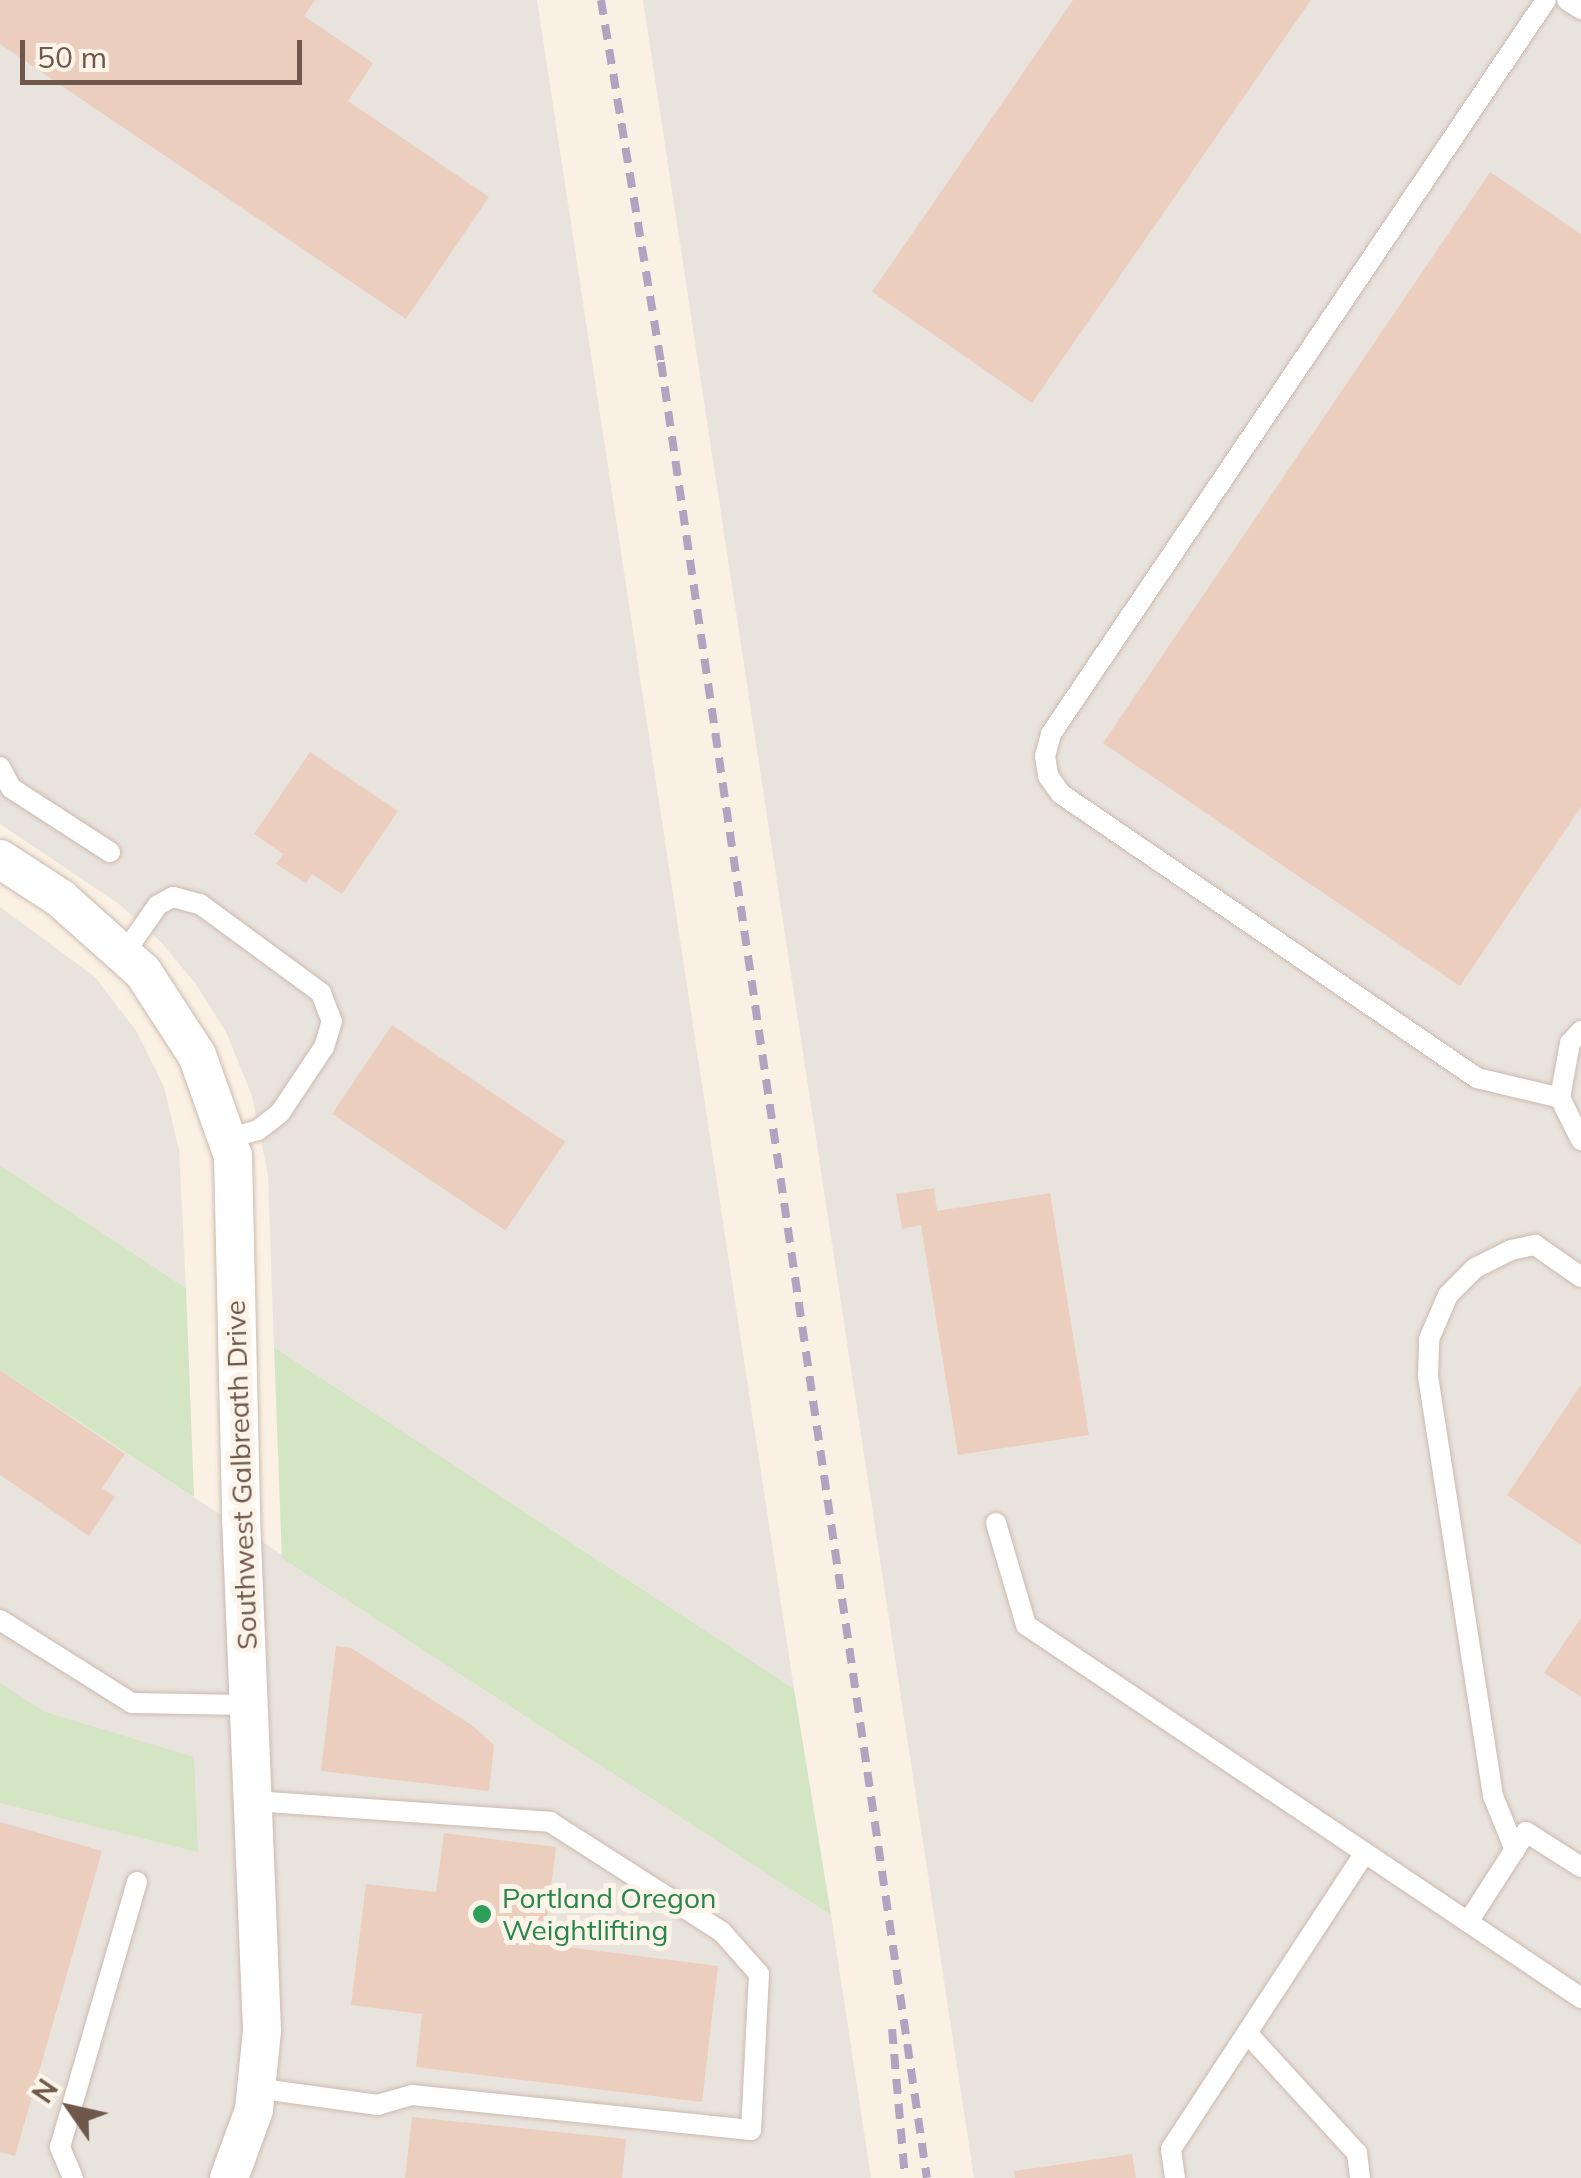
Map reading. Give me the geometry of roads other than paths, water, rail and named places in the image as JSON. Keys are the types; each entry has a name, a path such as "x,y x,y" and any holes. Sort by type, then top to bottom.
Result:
{"street":[{"name":"Southwest Galbreath Drive","path":"0,859 60,898 143,972 197,1054 234,1156 248,1705 262,2031 254,2110 229,2178"}],"lane":[{"path":"1546,0 1051,734 1045,756 1048,776 1061,794 1477,1078 1560,1098"},
{"path":"1567,0 1581,9"},
{"path":"0,768 11,788 110,852"},
{"path":"123,955 158,904 174,897 200,904 321,993 332,1022 324,1047 280,1113 258,1130 228,1139"},
{"path":"1581,1031 1570,1043 1560,1098 1581,1140"},
{"path":"1515,1850 1494,1796 1428,1376 1429,1338 1448,1295 1475,1268 1510,1250 1535,1245 1581,1277"},
{"path":"996,1523 1026,1625 1581,1998"},
{"path":"0,1620 132,1703 248,1705"},
{"path":"253,1801 550,1822 722,1932 758,1974 751,2130 412,2094 378,2106 256,2088"},
{"path":"1468,1922 1526,1832 1581,1868"},
{"path":"1175,2178 1171,2149 1365,1853"},
{"path":"74,2178 60,2148 137,1882"},
{"path":"1247,2033 1356,2154 1360,2178"}],"railway":[{"path":"601,0 661,362 927,2178"},
{"path":"892,2029 905,2178"}],"place":[{"name":"Portland Oregon Weightlifting","path":"482,1914"}]}
